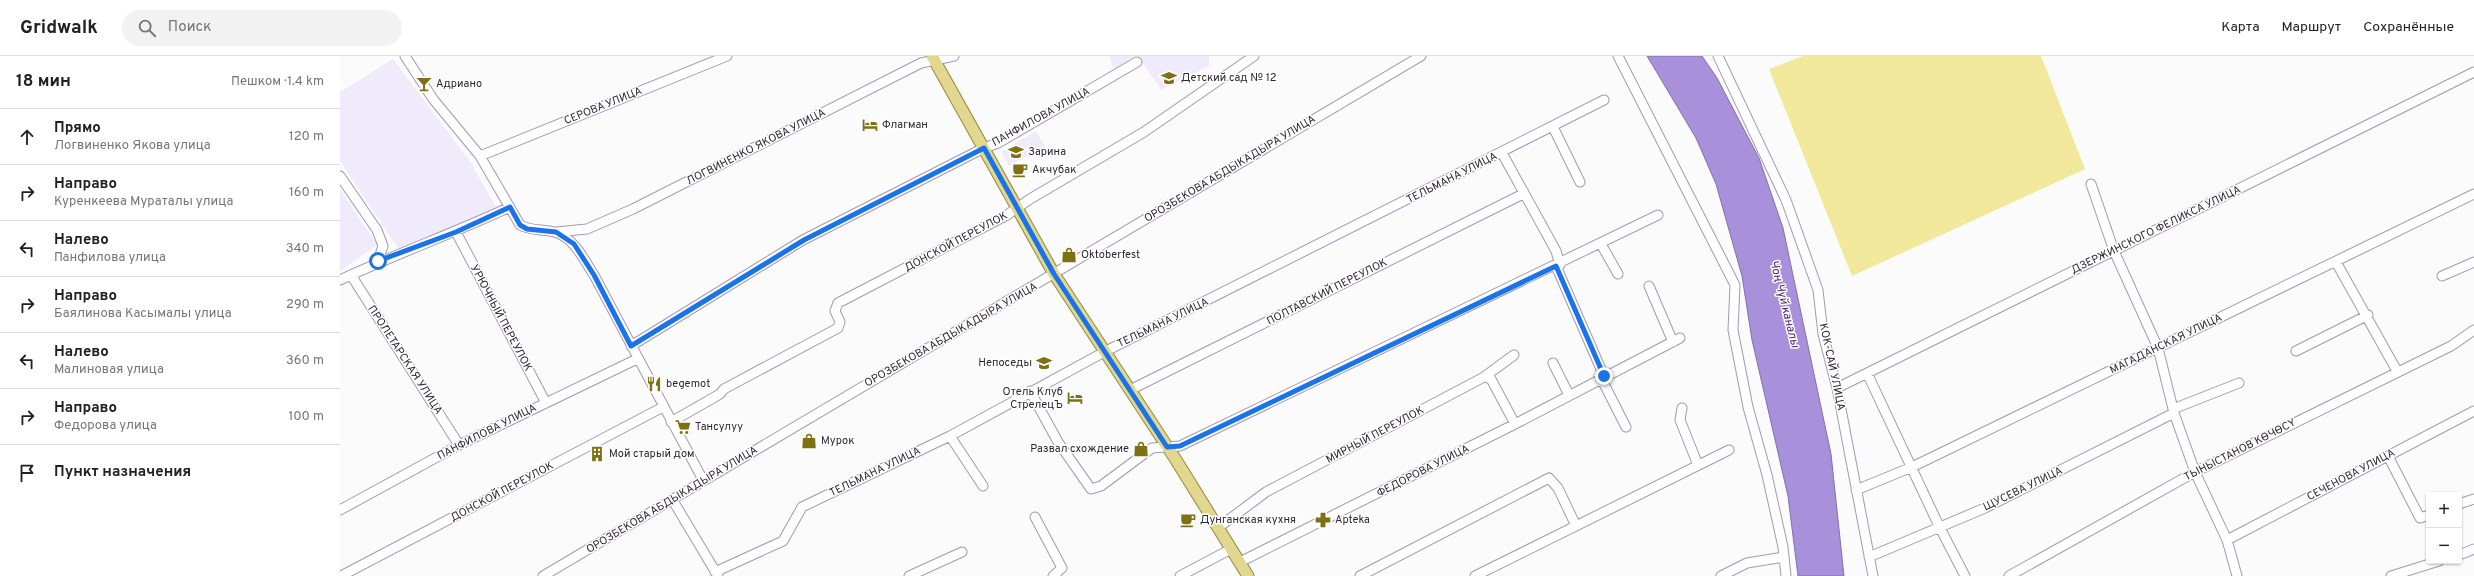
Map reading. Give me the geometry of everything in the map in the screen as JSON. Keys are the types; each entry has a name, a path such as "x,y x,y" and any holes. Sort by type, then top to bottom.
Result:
{"main road":[{"path":"934,59 1054,274 1106,351 1219,527 1248,576"}],"street":[{"name":"ЛОГВИНЕНКО ЯКОВА УЛИЦА","path":"405,56 433,99 480,156 520,225 527,229 556,232 587,229 633,209 921,63 934,59 954,56"},
{"name":"СЕРОВА УЛИЦА","path":"480,156 726,56"},
{"name":"ДОНСКОЙ ПЕРЕУЛОК","path":"671,422 720,394 724,389 838,328 840,322 835,311 838,303 1018,208 1144,132 1254,56"},
{"name":"ОРОЗБЕКОВА АБДЫКАДЫРА УЛИЦА","path":"543,576 1421,56"},
{"path":"1618,56 1735,285 1733,330 1748,407 1767,475 1784,557 1786,576"},
{"name":"КОК-САЙ УЛИЦА","path":"1718,56 1786,200 1818,290 1823,334 1837,388 1872,576"},
{"name":"ПАНФИЛОВА УЛИЦА","path":"631,346 804,240 984,148 998,143 1137,62"},
{"name":"ДЗЕРЖИНСКОГО ФЕЛИКСА УЛИЦА","path":"1837,388 2474,72"},
{"name":"ТЕЛЬМАНА УЛИЦА","path":"716,574 783,542 802,508 950,436 1030,391 1106,351 1502,153 1604,100"},
{"path":"1553,127 1580,182"},
{"path":"1502,153 1523,194 1556,251 1558,265 1603,377 1626,427"},
{"path":"340,176 377,230 383,246 378,261"},
{"path":"2091,184 2114,251 2158,348 2173,411 2196,472 2227,540 2237,576"},
{"name":"ПОЛТАВСКИЙ ПЕРЕУЛОК","path":"1130,390 1523,194"},
{"name":"МАГАДАНСКАЯ УЛИЦА","path":"1856,490 1912,467 2474,194"},
{"path":"340,280 378,261 456,232 510,207"},
{"path":"1030,391 1058,442 1091,489 1101,486 1152,448 1180,446 1558,265 1658,215"},
{"name":"УРЮЧНЫЙ ПЕРЕУЛОК","path":"456,232 546,403"},
{"path":"556,232 574,244 594,275 637,359 703,480"},
{"path":"1601,244 1618,274"},
{"path":"2336,262 2368,315 2397,371"},
{"path":"2442,276 2474,262"},
{"name":"ПРОЛЕТАРСКАЯ УЛИЦА","path":"351,275 459,445"},
{"name":"ФЕДОРОВА УЛИЦА","path":"1240,562 1515,424 1676,340 1649,286"},
{"path":"2296,351 2368,315"},
{"name":"ТЫНЫСТАНОВ КӨЧӨСҮ","path":"2009,576 2196,472 2397,371 2452,346 2474,330"},
{"name":"МИРНЫЙ ПЕРЕУЛОК","path":"1219,527 1266,492 1484,377 1514,355"},
{"name":"ПАНФИЛОВА УЛИЦА","path":"342,506 459,445 637,359"},
{"path":"1553,363 1569,395"},
{"path":"1867,373 1939,526 1965,576"},
{"path":"1484,377 1491,379 1515,424"},
{"name":"ЩУСЕВА УЛИЦА","path":"1869,557 1996,503 2173,411 2240,383"},
{"name":"ДОНСКОЙ ПЕРЕУЛОК","path":"341,576 663,407"},
{"path":"1682,408 1680,420 1698,465"},
{"name":"СЕЧЕНОВА УЛИЦА","path":"2227,540 2474,411"},
{"path":"950,436 984,486"},
{"path":"1475,576 1729,450"},
{"path":"2388,456 2420,518 2426,516"},
{"path":"1360,576 1549,478 1558,488 1576,526"},
{"path":"672,499 716,574"},
{"path":"2462,503 2474,499"},
{"path":"1036,517 1062,568 1053,576"},
{"path":"1180,576 1232,549"},
{"path":"2462,554 2474,549"},
{"path":"909,576 962,552"},
{"path":"1721,576 1747,563 1784,557"},
{"path":"2391,576 2429,564"}],"shaded area":[{"path":"1109,56 1136,56 1114,69"},
{"name":"Детский сад № 12","path":"1138,56 1209,56 1209,66 1161,90"},
{"path":"1803,56 2041,56 2085,169 1852,276 1769,69"},
{"path":"393,59 471,163 496,207 400,251 340,161 340,92"},
{"path":"1036,131 1045,146 1009,166 1001,152"},
{"path":"340,189 377,245 340,271"},
{"name":"Непоседы","path":"1048,356 1052,364 1041,370 1037,362"}],"water":[{"name":"Чоң Чүй каналы","path":"1647,56 1702,56 1717,78 1759,158 1783,228 1831,454 1844,576 1798,576 1788,496 1752,340 1742,276 1716,184 1696,138"}],"place":[{"name":"Детский сад № 12","path":"1169,78"},
{"name":"Адриано","path":"424,84"},
{"name":"Флагман","path":"870,125"},
{"name":"Зарина","path":"1016,152"},
{"name":"Акчубак","path":"1020,170"},
{"name":"Oktoberfest","path":"1069,255"},
{"name":"Непоседы","path":"1044,363"},
{"name":"begemot","path":"654,384"},
{"name":"Отель Клуб СтрелецЪ","path":"1075,398"},
{"name":"Тансулуу","path":"683,427"},
{"name":"Мурок","path":"809,441"},
{"name":"Развал схождение","path":"1141,449"},
{"name":"Мой старый дом","path":"597,454"},
{"name":"Дунганская кухня","path":"1188,520"},
{"name":"Apteka","path":"1323,520"}],"route":[{"path":"378,261 456,232 510,207 520,225 527,229 556,232 574,244 594,275 631,346 804,240 984,148 1054,274 1109,355 1167,447 1180,446 1556,266 1604,376"}]}
